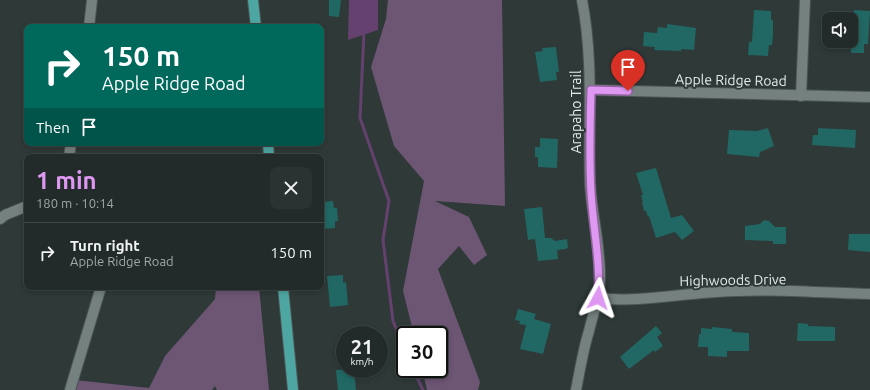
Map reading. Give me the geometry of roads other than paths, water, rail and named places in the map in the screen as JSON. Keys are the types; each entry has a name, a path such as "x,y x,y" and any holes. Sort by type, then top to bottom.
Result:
{"main road":[{"path":"253,0 256,24"},
{"path":"283,290 293,390"}],"street":[{"path":"89,24 92,0"},
{"name":"Arapaho Trail","path":"576,390 588,331 598,298 599,259 591,192 589,155 591,90 589,46 582,0"},
{"path":"801,96 806,0"},
{"name":"Apple Ridge Road","path":"591,90 870,98"},
{"path":"0,220 5,215 24,207"},
{"path":"70,390 100,290"},
{"name":"Highwoods Drive","path":"598,298 634,300 688,294 753,291 870,294"}],"waterway":[{"path":"364,32 360,118 389,201 383,240 393,321 396,328"},
{"path":"417,378 423,390"}]}
